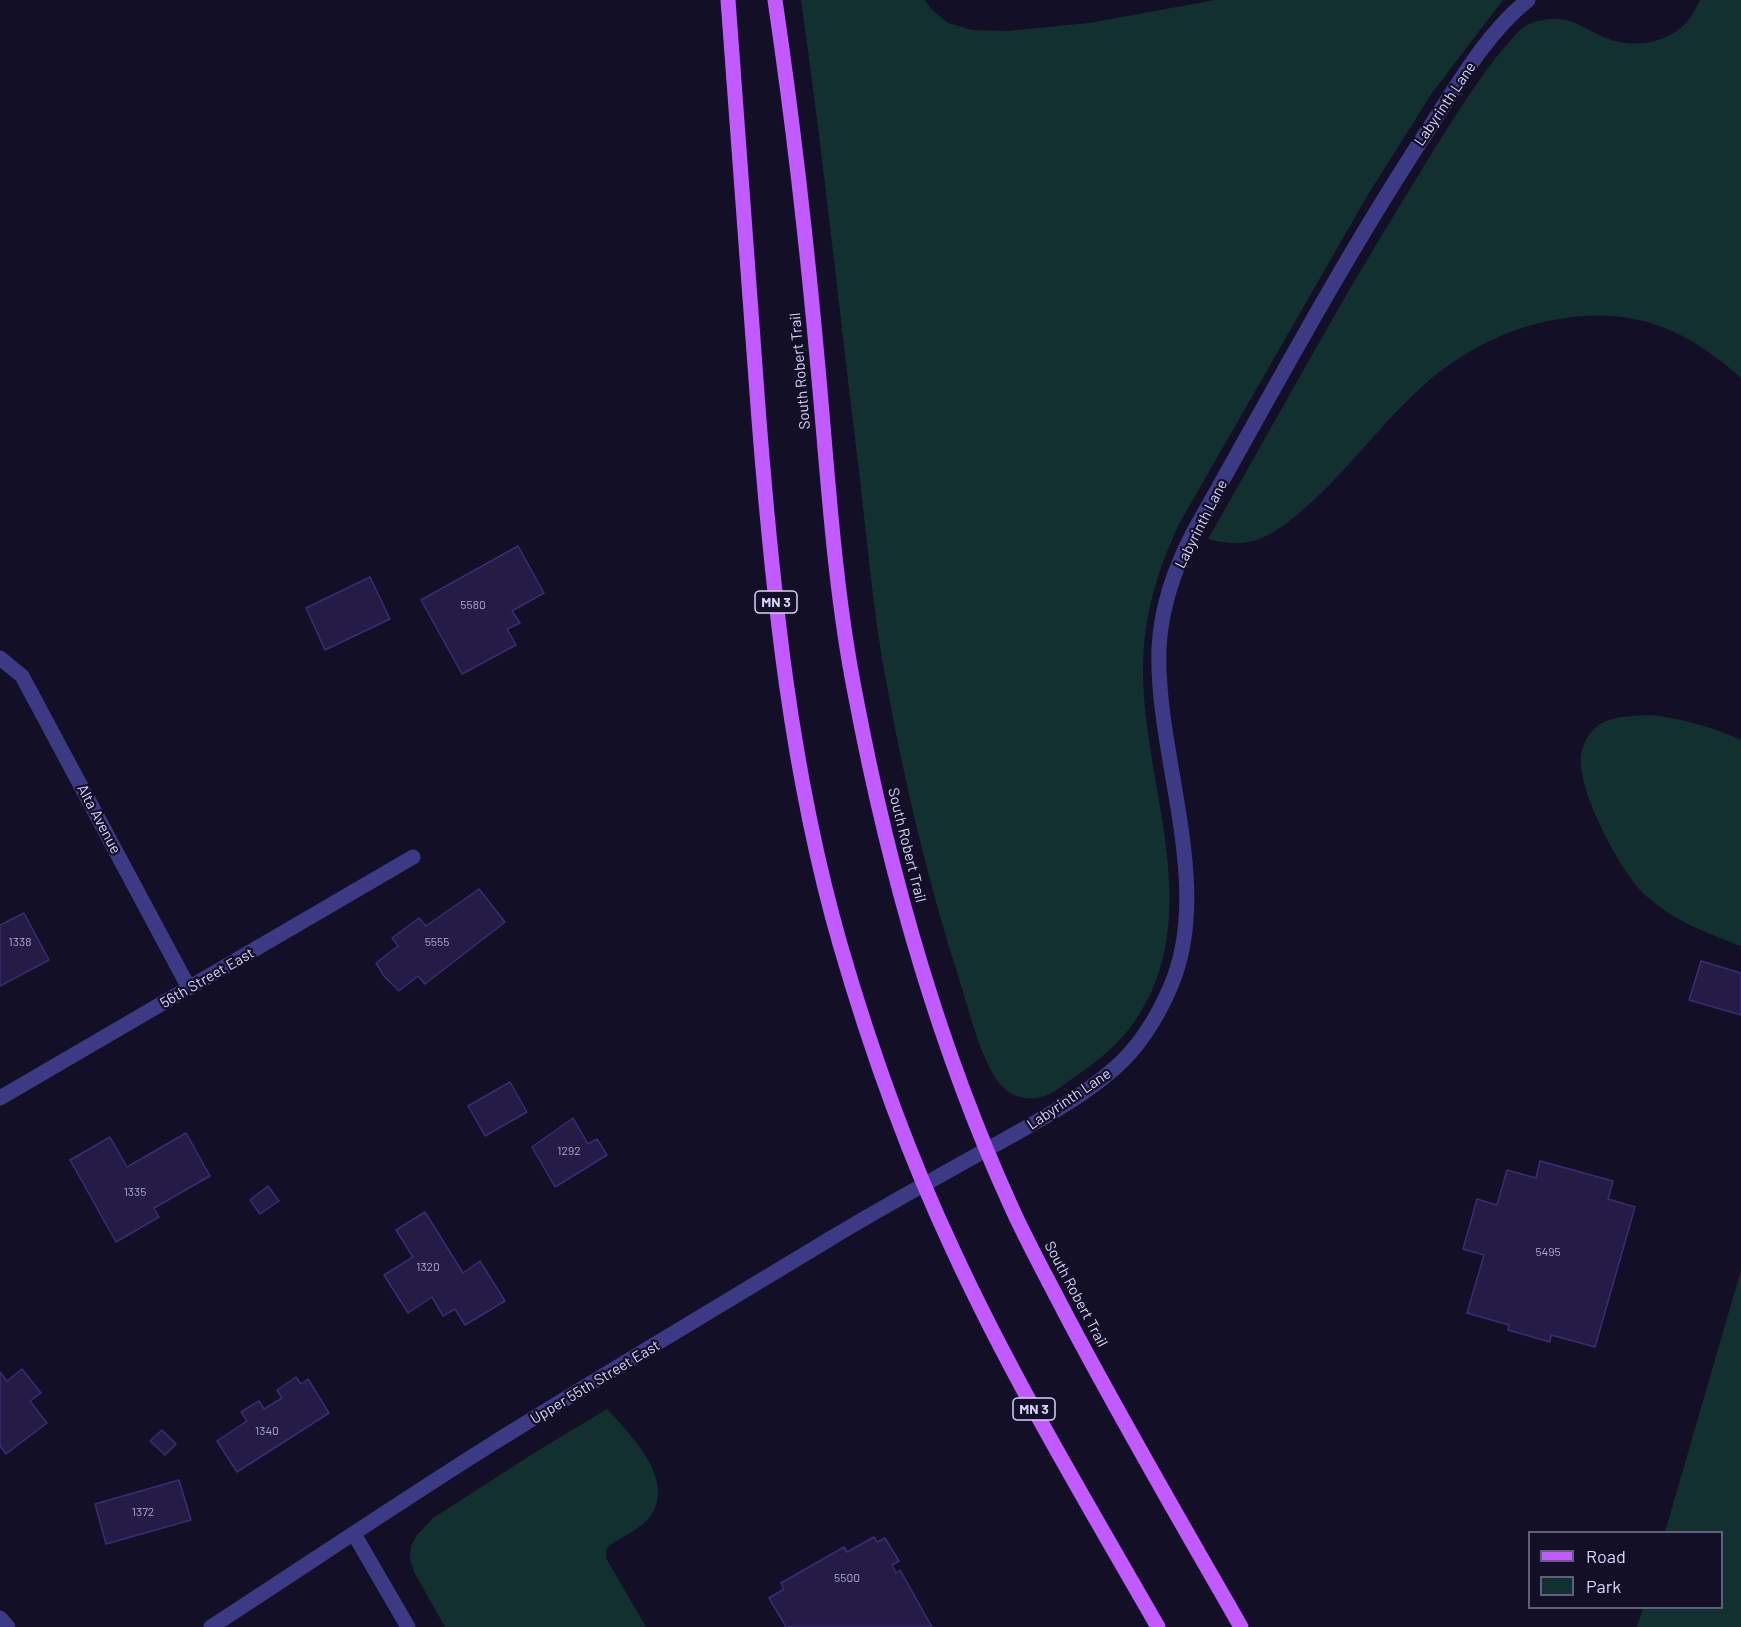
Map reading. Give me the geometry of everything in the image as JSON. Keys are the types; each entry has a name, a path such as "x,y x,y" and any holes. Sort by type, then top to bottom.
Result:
{"main road":[{"name":"MN 3","path":"728,0 765,507 781,654 805,801 840,943 887,1089 924,1185 952,1248 1013,1371 1158,1627"},
{"name":"South Robert Trail","path":"775,0 798,169 832,524 854,688 879,811 911,932 942,1033 986,1150 1011,1206 1078,1337 1241,1627"}],"street":[{"name":"Labyrinth Lane","path":"986,1150 1068,1103 1114,1069 1145,1036 1160,1010 1181,959 1186,924 1186,876 1160,674 1161,632 1178,564 1194,531 1336,281 1413,152 1477,57 1516,9 1528,0"},
{"name":"Alta Avenue","path":"0,658 22,676 189,988"},
{"name":"56th Street East","path":"0,1098 413,857"},
{"name":"Upper 55th Street East","path":"211,1627 490,1445 825,1242 986,1150"},
{"path":"354,1534 408,1627"},
{"path":"0,1618 8,1627"}],"green space":[{"path":"801,0 925,0 931,9 948,23 972,30 1007,31 1089,23 1215,0 1503,0 1432,93 1366,198 1179,524 1171,542 1158,577 1149,613 1143,670 1146,714 1166,849 1170,894 1167,937 1156,980 1128,1030 1096,1061 1056,1091 1042,1097 1025,1098 1009,1092 997,1080 983,1054 938,909 902,761 882,659 874,603 824,174"},
{"path":"1700,0 1741,0 1741,378 1703,348 1664,328 1643,321 1598,315 1534,324 1482,345 1433,377 1400,408 1323,492 1281,527 1268,535 1247,542 1230,543 1208,539 1333,319 1447,128 1474,87 1518,32 1535,22 1558,19 1574,22 1606,38 1637,44 1659,40 1678,30 1694,12"},
{"path":"1652,715 1698,724 1741,740 1741,946 1679,919 1645,895 1624,868 1593,809 1582,771 1581,756 1587,737 1595,728 1608,721 1622,717"},
{"path":"1741,1270 1741,1627 1637,1627 1643,1609 1723,1609 1723,1531 1665,1531"},
{"path":"607,1409 628,1432 648,1460 658,1489 657,1504 649,1518 606,1550 606,1558 646,1627 445,1627 414,1572 410,1559 411,1546 417,1535 433,1518"}],"building":[{"path":"518,546 544,593 512,611 520,623 507,629 516,645 462,674 421,600"},
{"path":"370,577 390,619 325,650 306,608"},
{"path":"479,889 505,922 425,984 418,976 399,991 384,976 376,963 398,946 392,938 419,918 426,926"},
{"path":"24,913 49,960 0,986 0,925"},
{"path":"1701,961 1741,973 1741,1015 1689,1000"},
{"path":"510,1082 527,1112 485,1136 468,1106"},
{"path":"573,1118 588,1144 597,1139 607,1155 555,1187 532,1147"},
{"path":"186,1133 210,1176 154,1208 159,1217 116,1242 70,1160 110,1137 127,1167"},
{"path":"1540,1161 1613,1181 1608,1199 1635,1207 1595,1347 1551,1335 1550,1342 1508,1330 1509,1325 1467,1313 1484,1255 1463,1249 1477,1199 1497,1205 1507,1170 1536,1178"},
{"path":"268,1186 279,1201 260,1214 250,1200"},
{"path":"425,1212 463,1273 480,1261 505,1301 465,1325 455,1309 443,1316 432,1297 408,1313 384,1275 413,1257 396,1230"},
{"path":"22,1369 41,1393 30,1401 47,1423 6,1454 0,1446 0,1372 7,1381"},
{"path":"296,1377 301,1384 308,1379 329,1413 237,1472 217,1441 247,1421 241,1412 259,1401 264,1409 282,1398 277,1390"},
{"path":"162,1430 176,1444 165,1455 150,1441"},
{"path":"179,1480 191,1520 106,1544 95,1504"},
{"path":"874,1537 877,1542 885,1538 899,1561 892,1565 896,1573 900,1570 932,1627 786,1627 769,1598 784,1589 781,1583 844,1547 847,1552"}]}
